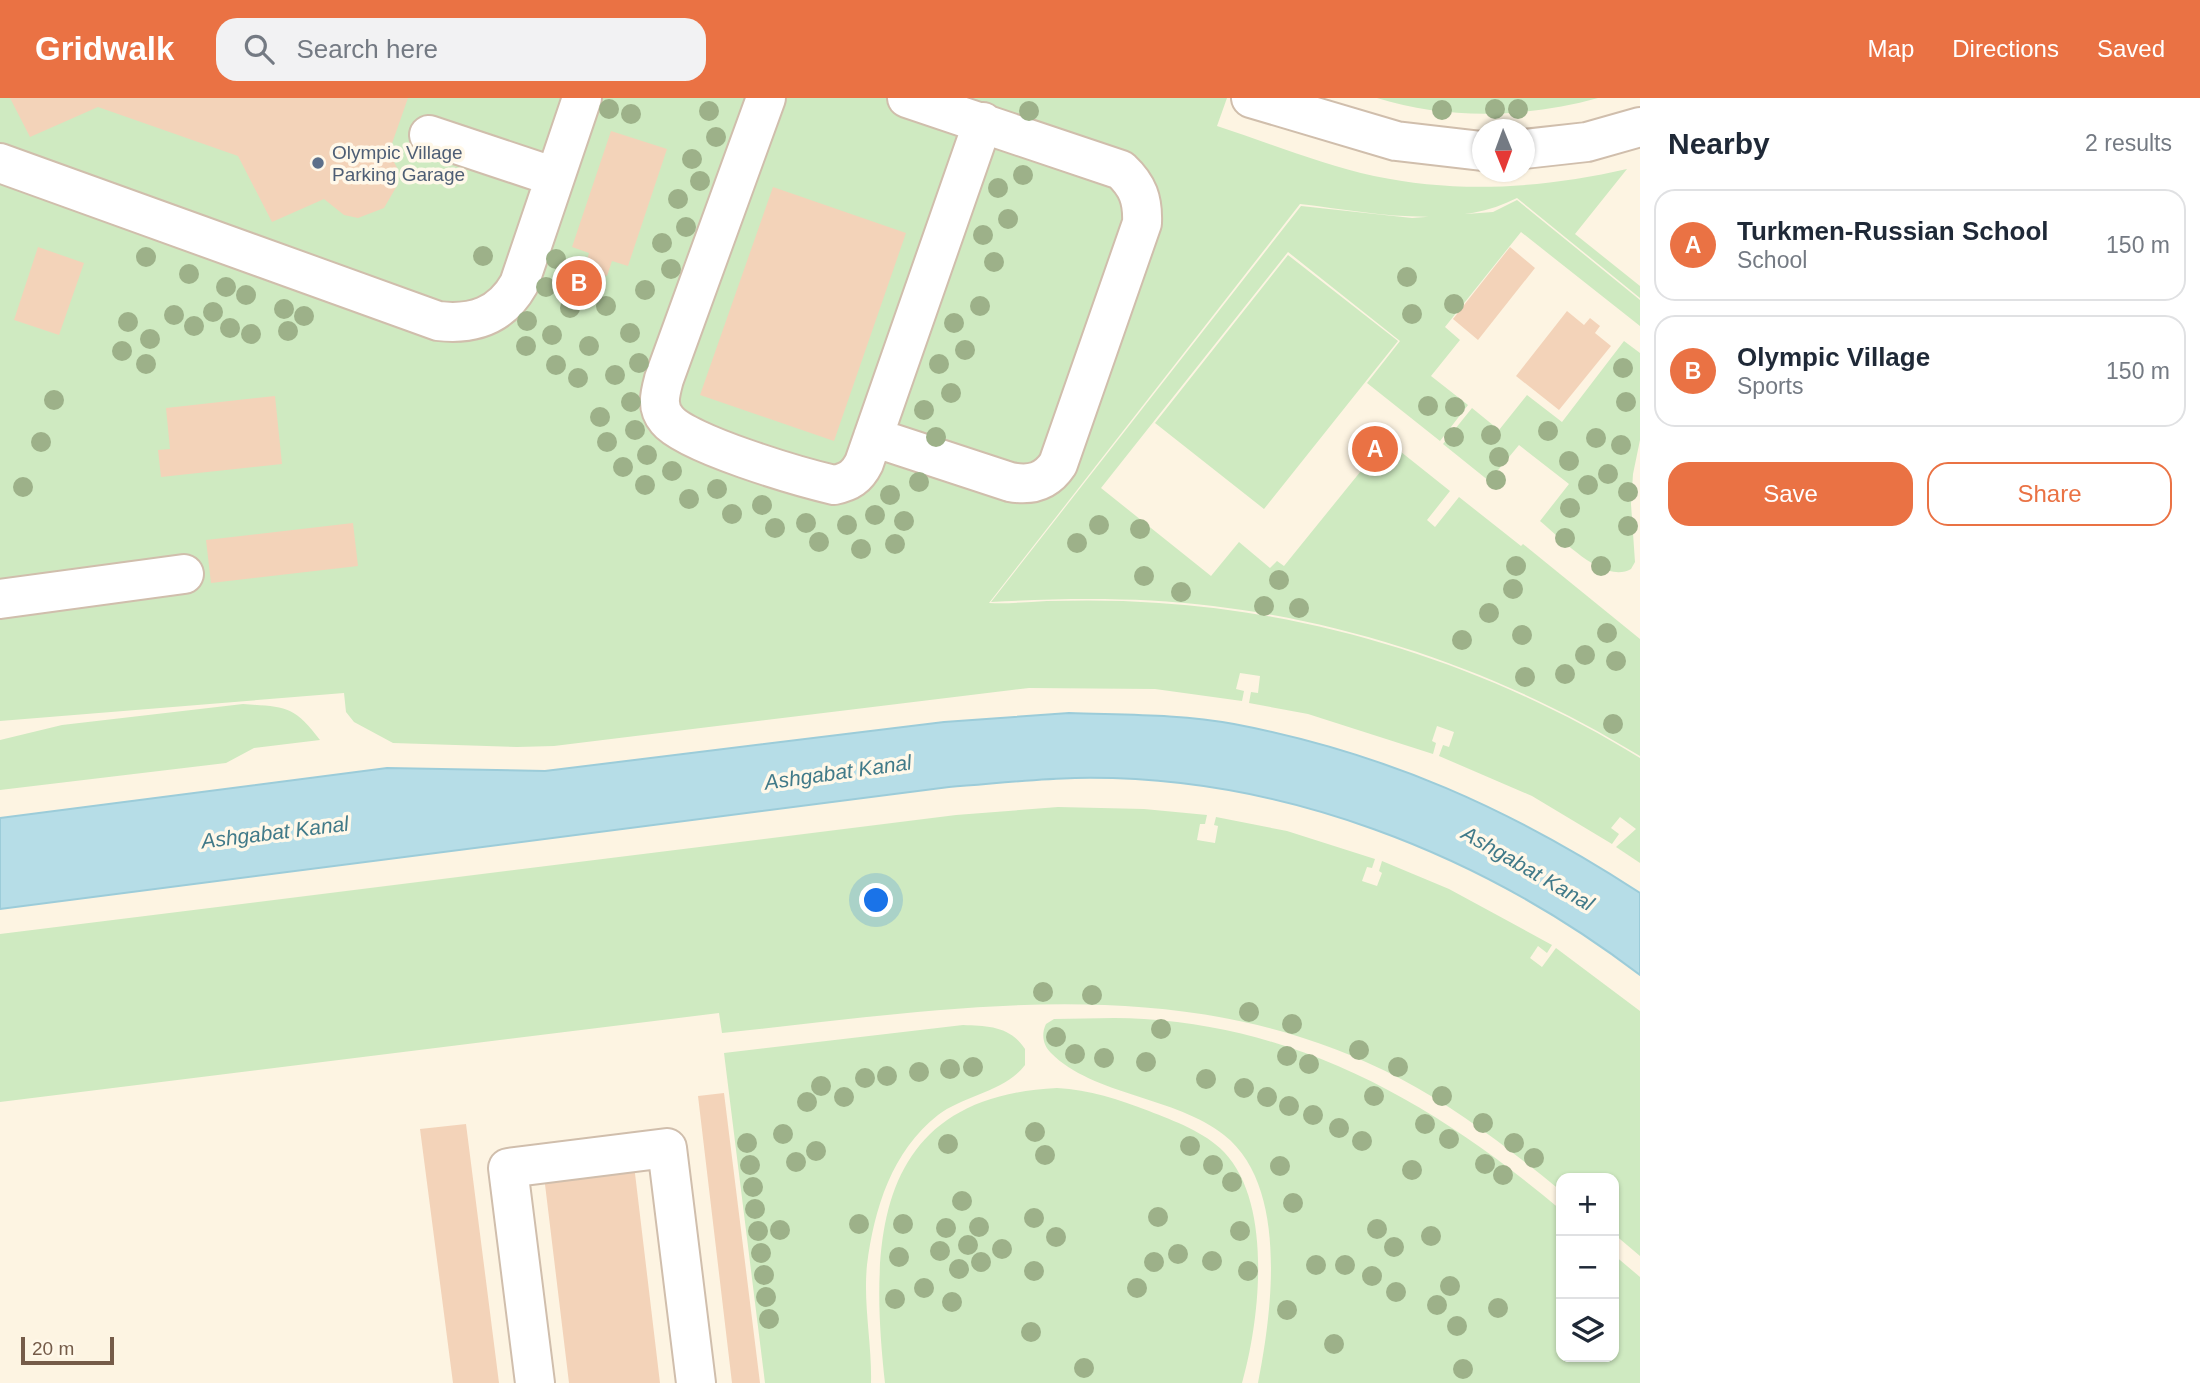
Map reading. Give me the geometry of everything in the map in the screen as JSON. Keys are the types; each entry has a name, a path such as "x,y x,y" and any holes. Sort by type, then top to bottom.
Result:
{"lane":[{"path":"0,163 438,321 454,323 487,317 512,297 582,98"},
{"path":"766,98 664,379 659,407 665,419 689,437 834,485 847,482 858,474 873,438 983,122"},
{"path":"873,438 1025,485 1050,475 1066,439 1142,223 1141,195 1133,181 1121,170 906,98"},
{"path":"1251,98 1295,105 1396,141 1472,150"},
{"path":"1535,148 1587,142 1640,127"},
{"path":"429,135 555,177"},
{"path":"0,599 184,574"},
{"path":"535,1383 508,1168 667,1148 696,1383"}],"green space":[{"path":"0,98 1227,98 1217,126 1354,171 1406,182 1470,187 1501,186 1564,181 1627,169 1575,234 1640,286 1640,298 1517,198 1492,208 1438,217 1382,214 1300,204 989,603 1117,601 1222,609 1347,633 1409,651 1469,673 1585,726 1640,758 1640,863 1616,847 1636,829 1620,817 1611,828 1619,834 1612,844 1532,796 1439,756 1443,745 1449,747 1454,732 1437,726 1432,741 1436,743 1433,754 1308,714 1249,703 1251,692 1258,693 1260,676 1240,673 1236,689 1244,691 1242,701 1155,689 1029,688 554,746 393,743 354,722 346,712 344,693 0,721"},
{"path":"1377,98 1598,98 1543,110 1487,114 1431,110"},
{"path":"1517,200 1640,300 1640,326 1521,232 1445,327 1460,340 1431,376 1468,405 1440,441 1367,383 1400,341 1288,252 1101,488 1211,576 1239,542 1270,568 1277,561 1284,566 1386,440 1450,491 1427,520 1435,527 1459,497 1521,546 1523,544 1640,639 1640,756 1540,702 1488,679 1435,658 1325,626 1269,614 1158,601 1075,599 991,602 1301,206 1412,218 1493,212"},
{"path":"1288,255 1398,341 1264,509 1155,423"},
{"path":"1624,341 1640,353 1640,440 1633,474 1631,504 1635,562 1631,569 1620,572 1608,571 1583,557 1540,521 1569,484 1519,445 1489,481 1443,444 1472,408 1499,430 1527,395 1562,422"},
{"path":"243,704 288,710 303,720 320,740 254,748 226,763 0,790 0,740 62,725"},
{"path":"1058,807 1144,809 1207,815 1205,824 1200,824 1197,840 1215,843 1218,826 1214,825 1216,817 1287,831 1375,859 1372,868 1367,867 1362,881 1377,886 1382,873 1379,871 1382,861 1449,889 1552,945 1547,953 1538,946 1530,958 1542,967 1556,948 1640,1011 1640,1256 1619,1238 1619,1173 1556,1173 1556,1187 1464,1117 1422,1091 1320,1043 1237,1020 1152,1008 1067,1004 981,1007 722,1033 719,1013 0,1102 0,934 956,815"},
{"path":"1111,1018 1204,1026 1261,1039 1316,1057 1419,1107 1468,1139 1556,1206 1556,1362 1619,1362 1619,1259 1640,1277 1640,1383 1258,1383 1268,1321 1271,1251 1267,1217 1259,1185 1245,1157 1224,1135 1205,1122 1111,1087 1068,1067 1048,1050 1043,1035 1046,1024 1054,1019"},
{"path":"963,1025 990,1027 1012,1036 1025,1049 1025,1065 1007,1081 938,1115 908,1146 888,1182 880,1202 867,1265 871,1383 765,1383 724,1053"},
{"path":"1057,1088 1115,1099 1189,1128 1224,1152 1240,1174 1250,1201 1256,1231 1258,1263 1254,1328 1242,1383 885,1383 880,1329 884,1228 897,1184 918,1147 951,1118 997,1097"}],"water":[{"name":"Ashgabat Kanal","path":"1069,713 1193,718 1290,736 1395,768 1495,810 1544,835 1640,893 1640,975 1578,931 1513,892 1445,858 1374,829 1301,806 1227,790 1151,780 1075,778 949,787 0,909 0,818 387,768 545,771 944,722"}],"building":[{"name":"Olympic Village Parking Garage","path":"10,98 408,98 389,152 398,170 398,184 384,208 358,218 344,215 324,199 272,222 238,156 98,107 30,137"},
{"path":"611,131 667,149 628,266 612,261 607,276 584,269 589,253 572,247"},
{"path":"773,187 906,233 834,441 700,395"},
{"path":"38,247 84,263 59,335 14,320"},
{"path":"1510,247 1535,268 1478,340 1453,319"},
{"path":"1567,311 1584,325 1590,318 1600,326 1595,333 1611,346 1559,410 1516,376"},
{"path":"275,396 282,464 161,477 158,450 170,449 166,408"},
{"path":"353,523 358,566 211,583 206,540"},
{"path":"724,1093 760,1383 732,1383 698,1096"},
{"path":"466,1124 499,1383 453,1383 420,1129"},
{"path":"634,1165 660,1383 569,1383 544,1176"}],"place":[{"name":"Olympic Village Parking Garage","path":"318,163"},
{"name":"Olympic Village","path":"579,283"},
{"name":"Turkmen-Russian School","path":"1375,449"}]}
